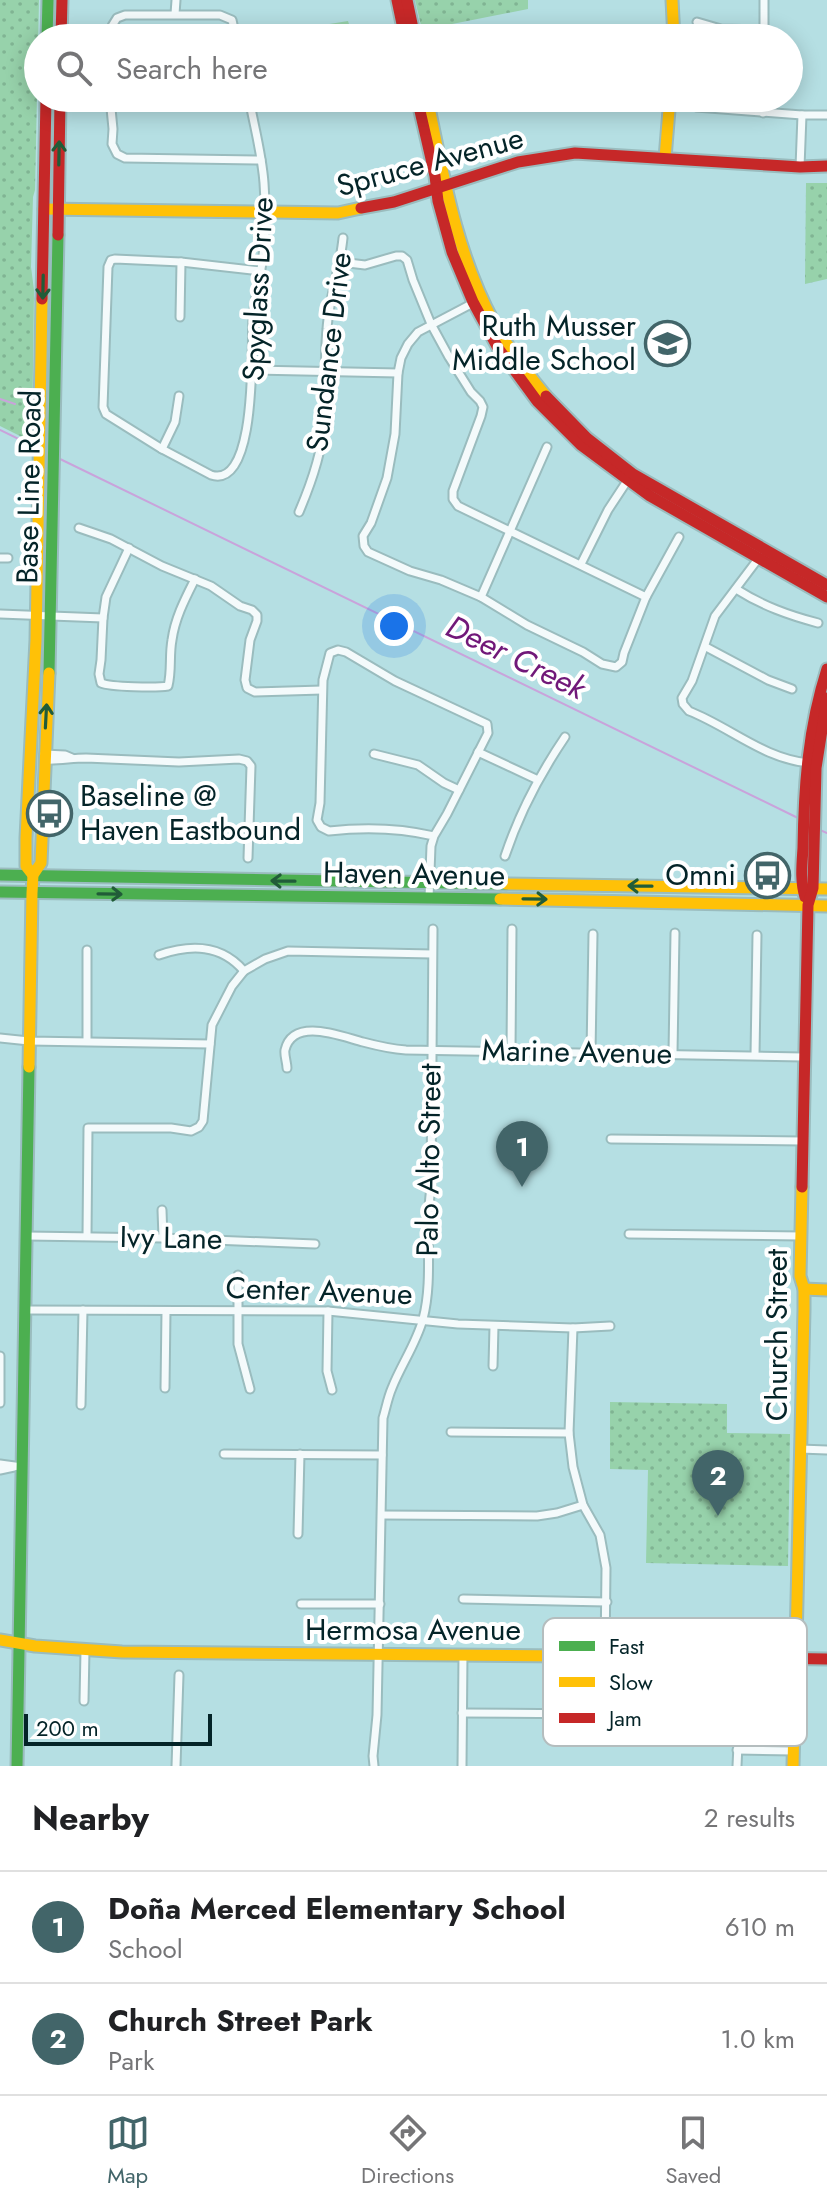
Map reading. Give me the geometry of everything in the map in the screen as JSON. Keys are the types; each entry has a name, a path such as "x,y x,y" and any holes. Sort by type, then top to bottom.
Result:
{"main road":[{"path":"47,24 48,0"},
{"path":"61,24 62,0"},
{"path":"397,0 402,24"},
{"path":"407,0 412,24"},
{"path":"672,0 673,24"},
{"name":"Base Line Road","path":"33,875 26,866 26,838 36,615 46,112"},
{"name":"Base Line Road","path":"17,1766 20,1643 18,1467 26,1310 32,893 33,875 41,863 51,616 60,112"},
{"path":"421,112 440,187"},
{"path":"429,112 452,252 478,300 549,400 661,503 827,597"},
{"path":"665,158 669,112"},
{"name":"Spruce Avenue","path":"44,209 347,212 394,202 518,162 555,155 593,154 827,166"},
{"path":"630,477 827,585"},
{"name":"Church Street","path":"796,1618 804,1289 800,1276 809,824 813,714 827,669"},
{"name":"Church Street","path":"811,764 827,698"},
{"name":"Haven Avenue","path":"0,875 827,889"},
{"name":"Haven Avenue","path":"0,892 827,906"},
{"path":"804,1289 827,1290"},
{"name":"Hermosa Avenue","path":"0,1640 85,1650 543,1655"},
{"name":"Church Street","path":"793,1746 793,1766"}],"street":[{"path":"175,14 176,0"},
{"path":"764,0 764,24"},
{"path":"113,24 117,18 125,15 175,14 220,15 232,20 233,24"},
{"path":"697,22 704,24"},
{"path":"111,112 112,144 117,154 125,158 261,160"},
{"name":"Spyglass Drive","path":"162,449 211,475 225,476 236,463 246,431 251,401 253,318 261,271 265,213 261,160 252,112"},
{"path":"752,112 827,115"},
{"path":"800,167 802,115"},
{"name":"Sundance Drive","path":"299,512 315,468 324,426 328,315 343,238"},
{"path":"340,262 365,265 396,256 407,260 431,324 483,407 453,491 453,499 458,506 646,597"},
{"path":"179,396 175,422 162,449 106,414 103,407 108,267 111,260 181,262 261,271"},
{"path":"180,317 181,262"},
{"path":"478,300 418,332 401,358 395,434 387,478 371,523 363,536 368,552 481,597 602,664 616,667 622,662 646,597 679,537"},
{"path":"252,370 398,373"},
{"path":"481,597 547,447"},
{"path":"581,564 608,510 630,477"},
{"path":"79,528 111,539 162,566 211,586 240,606 252,610 257,615 257,621 250,640 245,680 247,688 255,692 322,690"},
{"path":"129,548 106,597 99,674 101,683 110,687 168,686 178,614 195,579"},
{"path":"758,559 715,616 706,647 682,698 683,704 689,711 774,755 811,764"},
{"path":"736,589 786,615 818,623"},
{"path":"0,614 103,618"},
{"path":"706,647 768,680 792,689"},
{"path":"429,898 434,836 488,733 487,724 395,681 346,652 338,650 330,653 322,690 317,820 321,827 329,831 391,829 434,836"},
{"path":"505,856 538,780 565,737"},
{"path":"478,752 538,780"},
{"path":"374,754 418,765 459,790"},
{"path":"44,757 65,761 72,758 247,761 251,766 248,858"},
{"name":"Palo Alto Street","path":"374,1766 383,1418 392,1388 423,1320 426,1297 431,1188 433,929"},
{"path":"511,1051 512,929"},
{"path":"673,1053 675,933"},
{"path":"591,1053 593,934"},
{"path":"755,1055 757,935"},
{"path":"159,955 178,948 214,949 233,959 244,971"},
{"path":"87,950 87,1041"},
{"path":"87,1236 88,1128 171,1128 191,1131 199,1127 203,1121 210,1044 216,1015 244,971 288,951 432,954"},
{"name":"Marine Avenue","path":"287,1068 285,1049 294,1037 307,1031 327,1031 385,1048 803,1057"},
{"path":"0,1038 210,1044"},
{"path":"611,1139 802,1141"},
{"path":"162,1210 163,1238"},
{"path":"629,1234 801,1236"},
{"name":"Ivy Lane","path":"27,1236 315,1244"},
{"path":"238,1275 238,1344 250,1389"},
{"name":"Center Avenue","path":"26,1310 328,1311 494,1326 610,1326"},
{"path":"81,1405 83,1310"},
{"path":"165,1388 166,1311"},
{"path":"328,1311 327,1371 332,1390"},
{"path":"493,1366 494,1326"},
{"path":"573,1328 569,1433 573,1467 583,1505 600,1535 606,1568 606,1618"},
{"path":"0,1358 0,1403"},
{"path":"451,1432 569,1433"},
{"path":"800,1449 827,1450"},
{"path":"224,1454 382,1455"},
{"path":"298,1534 300,1454"},
{"path":"0,1467 8,1464 18,1467"},
{"path":"382,1515 537,1516 583,1505"},
{"path":"463,1599 607,1602"},
{"path":"301,1604 380,1604"},
{"path":"84,1701 85,1650"},
{"path":"462,1766 463,1654"},
{"path":"176,1766 179,1675"},
{"path":"462,1713 543,1714"},
{"path":"737,1746 737,1766"},
{"path":"737,1750 793,1751"}],"green space":[{"path":"0,0 39,0 38,24 24,24 24,112 37,112 31,267 34,290 32,442 0,426"},
{"path":"415,0 528,0 528,9 452,24 421,24"},
{"path":"806,183 827,183 827,279 805,284"},
{"path":"610,1402 727,1404 727,1433 790,1434 788,1566 646,1563 648,1470 610,1469"}],"waterway":[{"path":"0,399 15,404"},
{"name":"Deer Creek","path":"0,430 35,447"},
{"name":"Deer Creek","path":"58,458 798,818"},
{"name":"Deer Creek","path":"820,830 827,833"}],"traffic: fast":[{"path":"47,24 48,0"},
{"path":"49,673 58,235"},
{"path":"0,875 506,884"},
{"path":"0,892 500,899"},
{"path":"17,1766 29,1067"}],"traffic: slow":[{"path":"672,0 673,24"},
{"path":"430,112 452,212 480,295 499,331 546,396"},
{"path":"665,158 669,112"},
{"path":"44,209 338,213 361,208"},
{"path":"33,875 26,866 26,838 36,640 42,299"},
{"path":"29,1067 32,893 33,875 41,863 49,673"},
{"path":"506,884 827,889"},
{"path":"500,899 827,906"},
{"path":"797,1618 804,1310 804,1289 800,1276 802,1187"},
{"path":"804,1289 827,1290"},
{"path":"0,1640 35,1646 122,1652 543,1656"},
{"path":"793,1746 793,1766"}],"traffic: jam":[{"path":"61,24 62,0"},
{"path":"397,0 402,24"},
{"path":"407,0 412,24"},
{"path":"42,299 46,112"},
{"path":"58,235 60,112"},
{"path":"420,112 452,252 473,302 498,348 537,401 581,445 650,496 827,597"},
{"path":"361,208 394,202 518,162 575,153 827,166"},
{"path":"546,396 587,438 633,474 827,585"},
{"path":"805,897 802,872 806,780 815,713 827,669"},
{"path":"802,1187 808,905 813,888 816,768 827,698"},
{"path":"807,1659 827,1659"}],"place":[{"name":"Ruth Musser Middle School","path":"667,343"},
{"name":"Baseline @ Haven Eastbound","path":"49,813"},
{"name":"Omni","path":"767,875"},
{"name":"Doña Merced Elementary School","path":"522,1187"},
{"name":"Church Street Park","path":"718,1516"}]}
